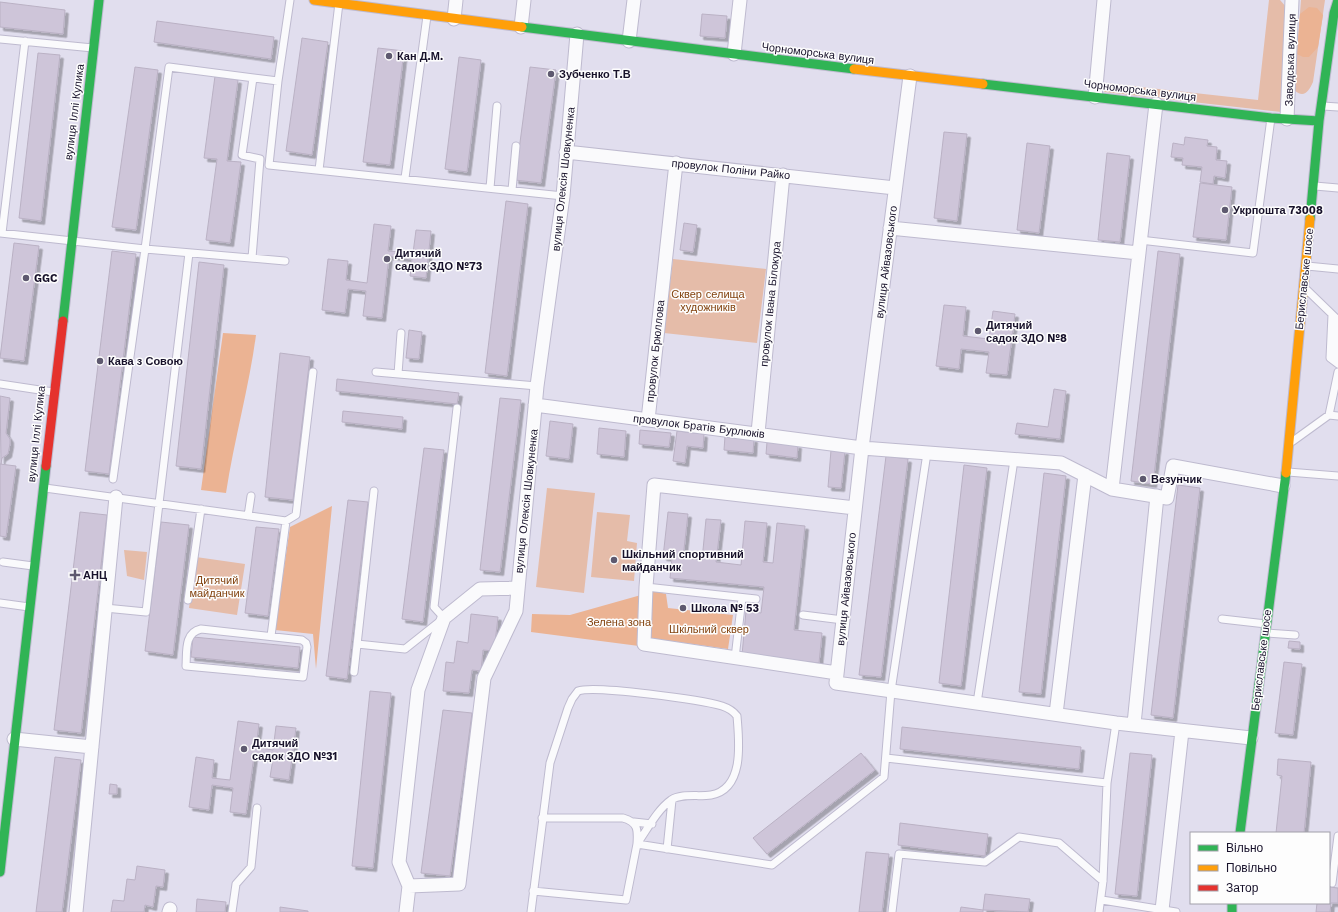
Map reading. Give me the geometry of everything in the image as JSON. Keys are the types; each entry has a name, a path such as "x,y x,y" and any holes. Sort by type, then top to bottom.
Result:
{"street":[{"name":"вулиця Іллі Кулика","path":"0,872 4,796 14,740 99,0"},
{"name":"Чорноморська вулиця","path":"314,0 339,1 427,16 910,76 1271,118 1319,121"},
{"path":"454,19 456,0"},
{"path":"521,27 524,0"},
{"path":"629,41 634,0"},
{"path":"734,54 740,0"},
{"path":"1095,97 1104,0"},
{"name":"Заводська вулиця","path":"1287,119 1292,0"},
{"name":"Бериславське шосе","path":"1240,832 1283,486 1286,472 1319,121 1334,13 1338,0"},
{"name":"вулиця Олексія Шовкуненка","path":"408,886 460,884 484,678 516,611 537,386 563,196 577,34"},
{"name":"вулиця Айвазовського","path":"836,678 862,448 910,76"},
{"path":"1112,489 1156,104"},
{"name":"провулок Поліни Райко","path":"566,152 895,188"},
{"name":"провулок Брюллова","path":"648,420 676,163"},
{"name":"провулок Івана Білокура","path":"758,433 783,175"},
{"path":"890,228 1139,247"},
{"name":"провулок Братів Бурлюків","path":"536,405 758,433 862,448"},
{"path":"862,448 1061,463 1112,489 1168,498 1173,466 1283,486"},
{"path":"1056,714 1085,475"},
{"path":"855,508 654,485 646,587 644,644 735,658 836,678 891,691 1116,723 1251,738"},
{"path":"1134,724 1157,496"},
{"path":"76,912 116,498"},
{"path":"406,912 408,886 399,862 418,690 444,618 480,589 518,588"},
{"path":"1162,910 1182,731"},
{"path":"14,740 92,747"}],"lane":[{"path":"290,0 278,81 269,165 405,178 563,196"},
{"path":"319,170 339,1"},
{"path":"405,178 427,16"},
{"path":"0,39 94,48"},
{"path":"25,42 1,233 145,249 285,261"},
{"path":"113,479 169,67 278,81"},
{"path":"252,258 260,159 242,156 253,78"},
{"path":"490,188 497,106"},
{"path":"1322,106 1338,107"},
{"path":"1139,247 1253,253 1271,118"},
{"path":"512,190 516,146"},
{"path":"1313,186 1338,188"},
{"path":"105,608 146,612 189,253"},
{"path":"1305,266 1338,269"},
{"path":"1303,285 1338,320"},
{"path":"1332,315 1330,358 1338,363"},
{"path":"1338,323 1336,359 1338,363"},
{"path":"398,374 401,333"},
{"path":"43,487 286,521 296,516 304,480 313,372"},
{"path":"376,372 537,386"},
{"path":"1288,445 1329,415 1338,372"},
{"path":"0,384 53,392"},
{"path":"357,644 405,648 444,618 434,607 457,408"},
{"path":"1329,415 1338,416"},
{"path":"637,844 772,866 884,777 891,691 927,453"},
{"path":"977,703 1014,460"},
{"path":"1286,472 1338,476"},
{"path":"354,672 374,491"},
{"path":"248,516 251,496"},
{"path":"188,600 201,509"},
{"path":"271,636 286,521"},
{"path":"3,562 33,566"},
{"path":"646,587 756,599"},
{"path":"735,658 742,598"},
{"path":"0,603 29,607"},
{"path":"803,615 843,620"},
{"path":"1222,619 1296,635"},
{"path":"201,629 271,636 302,640 306,643 307,647 303,677 186,666 188,637 193,631 201,629"},
{"path":"531,912 550,763 572,699 578,691 632,693 710,703 723,706 738,716 740,753 732,780 726,788 711,795 681,797 672,800 637,844"},
{"path":"1099,912 1102,900 1107,783 1116,723"},
{"path":"886,758 1107,783"},
{"path":"667,849 672,800"},
{"path":"232,912 236,884 251,867 257,808"},
{"path":"542,818 623,818 634,822 652,824"},
{"path":"533,891 626,900 637,844 638,831 634,822"},
{"path":"1333,883 1338,836"},
{"path":"892,912 899,854 985,862 1019,837 1060,843 1103,881"},
{"path":"1102,900 1176,912"}],"green space":[{"path":"1269,0 1280,0 1287,8 1281,112 1104,92 1104,83 1258,100"},
{"path":"1301,0 1325,0 1313,82 1308,91 1303,94 1294,90"},
{"path":"1309,7 1317,8 1323,15 1318,47 1309,57 1303,57 1297,54 1300,14"},
{"name":"Сквер селища художників","path":"673,259 766,269 757,343 664,333"},
{"path":"223,333 256,335 226,493 201,490"},
{"path":"547,488 595,493 584,593 536,587"},
{"path":"332,506 316,669 313,634 275,630 290,527"},
{"name":"Шкільний спортивний майданчик","path":"597,512 630,515 627,541 637,543 634,581 591,577"},
{"path":"124,550 147,552 144,580 127,576"},
{"name":"Дитячий майданчик","path":"196,557 245,564 237,615 189,608"},
{"name":"Шкільний сквер","path":"650,590 666,594 668,608 733,615 728,649 649,638"},
{"name":"Зелена зона","path":"641,595 639,646 531,632 532,614 570,615"}],"building":[{"path":"0,2 65,10 63,34 0,27"},
{"path":"702,14 727,16 725,38 700,36"},
{"path":"157,21 274,37 271,59 154,42"},
{"path":"302,38 328,42 312,155 286,151"},
{"path":"378,48 404,51 390,165 363,162"},
{"path":"38,53 60,55 41,221 19,218"},
{"path":"459,57 481,60 467,172 445,169"},
{"path":"135,67 158,70 136,230 112,227"},
{"path":"530,67 556,70 541,183 515,180"},
{"path":"215,76 238,80 227,161 241,162 230,243 206,240 217,159 204,158"},
{"path":"944,132 967,134 957,221 934,218"},
{"path":"1185,137 1208,140 1207,146 1217,147 1216,160 1227,161 1225,178 1214,176 1213,184 1200,182 1202,167 1182,165 1183,158 1171,157 1173,143 1184,145"},
{"path":"1027,143 1050,146 1039,233 1017,230"},
{"path":"1107,153 1130,156 1120,242 1098,240"},
{"path":"1200,183 1232,187 1226,240 1193,237"},
{"path":"506,201 528,204 507,376 485,373"},
{"path":"684,223 697,225 693,252 680,250"},
{"path":"374,224 391,226 388,251 413,253 416,230 431,231 426,278 410,276 412,259 389,256 382,318 363,316 366,291 348,289 345,313 322,310 328,259 348,261 346,280 367,283"},
{"path":"14,243 39,246 24,361 0,358"},
{"path":"112,251 136,254 109,474 85,471"},
{"path":"1158,251 1180,254 1153,484 1131,481"},
{"path":"199,262 224,265 201,469 176,466"},
{"path":"944,305 966,307 963,336 989,339 993,311 1015,314 1007,375 986,373 989,352 961,349 959,369 936,366"},
{"path":"409,330 422,332 419,359 406,358"},
{"path":"280,353 310,357 293,500 265,497"},
{"path":"337,379 459,393 457,404 336,391"},
{"path":"1054,389 1066,391 1060,439 1015,434 1017,423 1048,427"},
{"path":"0,396 10,398 6,433 10,439 10,444 8,454 2,458 1,464"},
{"path":"500,398 521,400 500,572 480,570"},
{"path":"343,411 403,417 402,429 342,422"},
{"path":"550,421 573,424 569,459 546,456"},
{"path":"599,428 626,431 624,457 597,454"},
{"path":"640,430 671,433 669,447 639,444"},
{"path":"677,431 704,434 703,448 687,446 685,463 673,461"},
{"path":"725,436 754,439 753,453 724,450"},
{"path":"767,442 798,445 797,458 766,454"},
{"path":"424,448 444,450 423,622 402,619"},
{"path":"831,450 845,451 841,488 828,487"},
{"path":"886,456 908,459 881,677 859,675"},
{"path":"0,464 16,466 6,537 0,536"},
{"path":"964,465 987,468 961,686 939,683"},
{"path":"1044,473 1066,476 1041,694 1019,692"},
{"path":"1178,485 1200,488 1173,718 1151,715"},
{"path":"348,500 368,502 347,679 326,676"},
{"path":"80,512 107,515 81,733 54,730"},
{"path":"668,512 688,514 683,558 702,560 706,519 721,520 716,562 741,565 745,521 767,523 763,562 773,563 777,523 805,526 794,630 822,633 819,663 742,655 746,611 761,613 764,587 670,578 672,558 663,557"},
{"path":"161,522 189,525 173,655 145,651"},
{"path":"256,527 279,529 268,616 245,613"},
{"path":"471,614 498,617 494,651 483,650 481,671 472,670 469,693 443,691 446,662 454,663 457,641 468,643"},
{"path":"193,637 300,647 298,668 191,657"},
{"path":"1289,641 1300,642 1300,649 1288,648"},
{"path":"1284,662 1302,664 1293,735 1275,733"},
{"path":"370,691 391,693 373,868 352,866"},
{"path":"443,710 472,713 450,876 421,873"},
{"path":"238,721 259,724 256,747 273,750 276,726 296,728 289,780 270,777 273,759 254,756 246,814 230,812 233,788 212,785 209,810 189,807 196,757 214,760 212,778 230,780"},
{"path":"902,727 1081,747 1079,769 900,749"},
{"path":"861,753 875,770 767,854 753,838"},
{"path":"1130,753 1152,755 1137,896 1115,894"},
{"path":"55,757 81,760 62,912 36,912"},
{"path":"1278,759 1311,762 1304,832 1276,832 1282,776 1277,775"},
{"path":"110,784 117,785 117,794 109,794"},
{"path":"900,823 988,834 985,856 898,845"},
{"path":"866,852 889,854 882,912 859,912"},
{"path":"137,866 165,870 163,887 156,886 153,907 145,905 144,912 111,912 113,900 124,901 127,879 135,880"},
{"path":"1330,887 1338,888 1338,903 1331,903 1330,912 1316,912 1317,904 1330,904"},
{"path":"985,894 1030,899 1028,912 983,910"},
{"path":"197,899 226,902 225,912 196,912"},
{"path":"280,907 308,911 308,912 280,912"},
{"path":"961,907 983,910 983,912 960,912"}],"traffic: fast":[{"path":"63,321 99,0"},
{"path":"1310,219 1319,121 1334,13 1338,0"},
{"path":"522,27 854,69"},
{"path":"983,84 1271,118 1319,121"},
{"path":"0,872 46,466"},
{"path":"1240,832 1286,473"},
{"path":"1232,904 1232,912"}],"traffic: slow":[{"path":"314,0 522,27"},
{"path":"854,69 983,84"},
{"path":"1286,473 1310,219"}],"traffic: jam":[{"path":"46,466 63,321"}],"place":[{"name":"Кан Д.М.","path":"389,56"},
{"name":"Зубченко Т.В","path":"551,74"},
{"name":"Укрпошта 73008","path":"1225,210"},
{"name":"Дитячий садок ЗДО №73","path":"387,259"},
{"name":"GGC","path":"26,278"},
{"name":"Дитячий садок ЗДО №8","path":"978,331"},
{"name":"Кава з Совою","path":"100,361"},
{"name":"Везунчик","path":"1143,479"},
{"name":"Шкільний спортивний майданчик","path":"614,560"},
{"name":"АНЦ","path":"75,575"},
{"name":"Школа № 53","path":"683,608"},
{"name":"Дитячий садок ЗДО №31","path":"244,749"}]}
